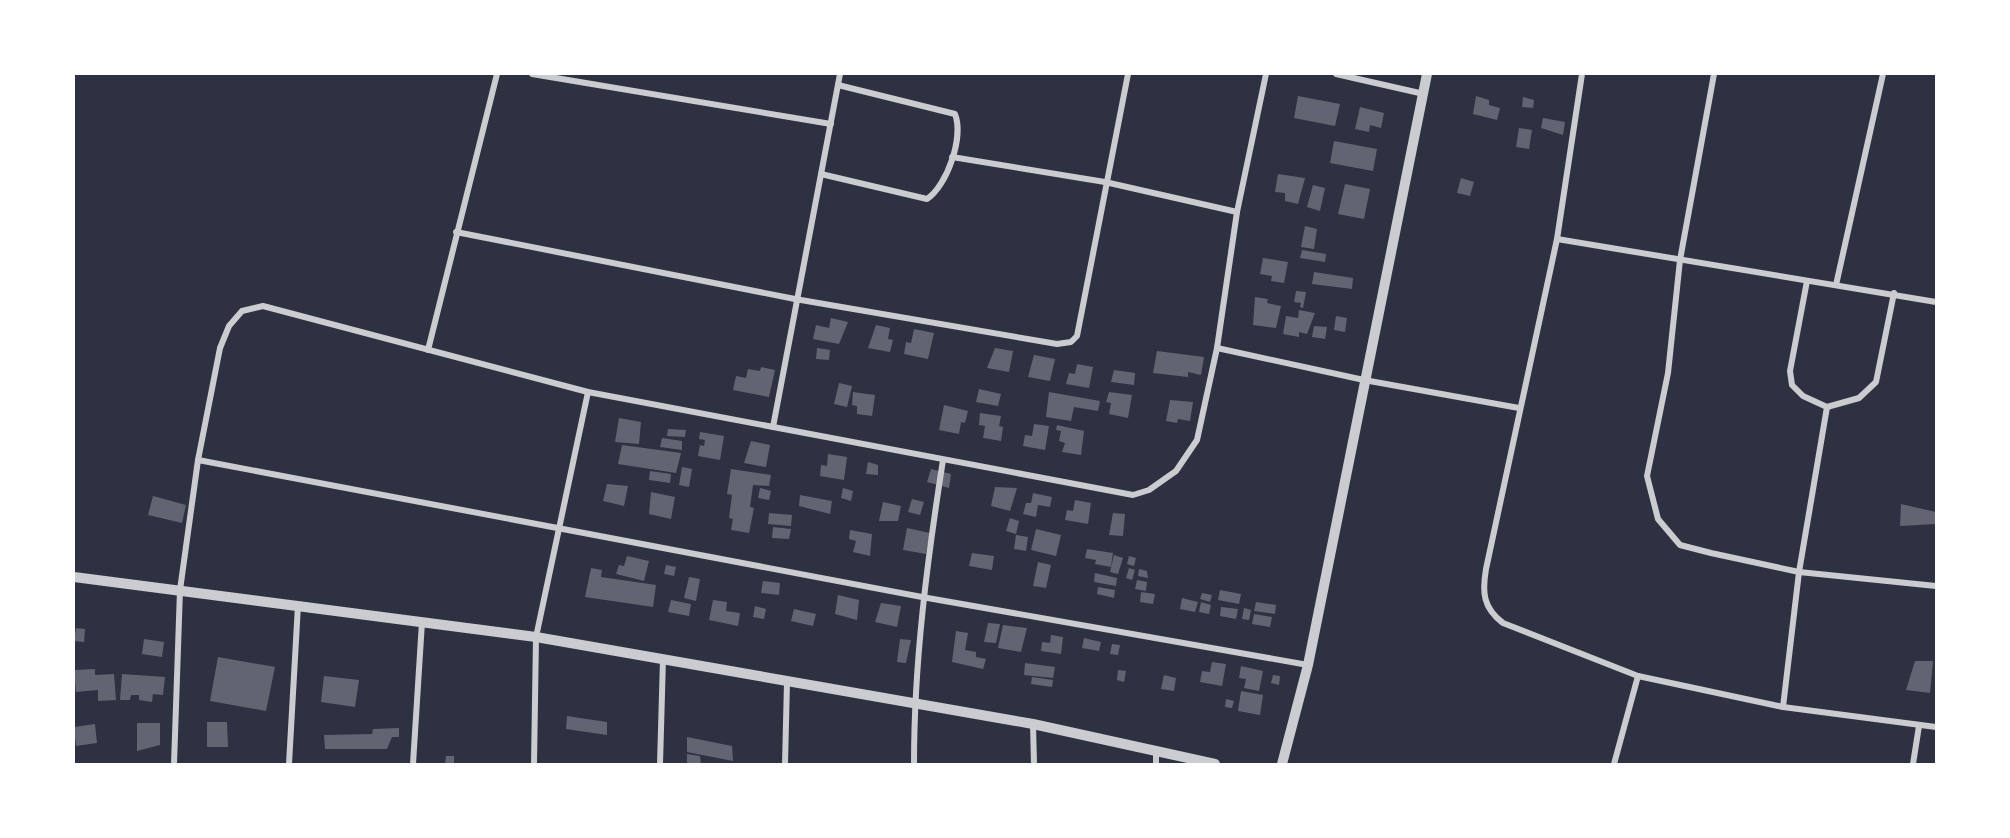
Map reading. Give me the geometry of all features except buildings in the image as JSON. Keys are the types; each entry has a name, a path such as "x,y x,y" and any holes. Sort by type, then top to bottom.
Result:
{"street":[{"path":"428,350 497,74"},
{"path":"532,74 831,124"},
{"path":"773,427 795,299 840,74"},
{"path":"456,232 795,299 1057,344 1071,342 1077,336 1128,74"},
{"path":"174,765 180,590 198,460 220,348 229,326 242,311 262,306 588,392 1117,494 1142,493 1176,471 1197,440 1217,348 1237,212 1266,74"},
{"path":"1336,74 1424,93"},
{"path":"1282,765 1308,665 1427,74"},
{"path":"1582,74 1557,239 1519,408 1483,588 1491,614 1503,623 1638,676 1783,707 1936,727"},
{"path":"1714,74 1680,260 1668,373 1647,476 1652,505 1658,519 1680,545 1799,572 1936,586"},
{"path":"1836,285 1883,74"},
{"path":"821,174 927,199 943,184 952,157 958,122 955,114 838,85"},
{"path":"952,157 1106,182 1237,212"},
{"path":"1557,239 1807,281 1894,293 1936,302"},
{"path":"1807,281 1790,371 1792,385 1803,396 1827,407 1859,398 1876,382 1894,293"},
{"path":"1217,348 1364,380 1519,408"},
{"path":"534,765 536,638 588,392"},
{"path":"1783,707 1799,572 1827,407"},
{"path":"198,460 922,597 1308,665"},
{"path":"914,765 914,705 922,597 943,460"},
{"path":"74,577 536,638 1033,724 1215,765"},
{"path":"289,765 298,605"},
{"path":"413,765 422,622"},
{"path":"660,765 663,659"},
{"path":"1614,765 1638,676"},
{"path":"785,765 787,682"},
{"path":"1033,724 1034,765"},
{"path":"1913,765 1919,726"},
{"path":"1156,750 1156,765"}]}
